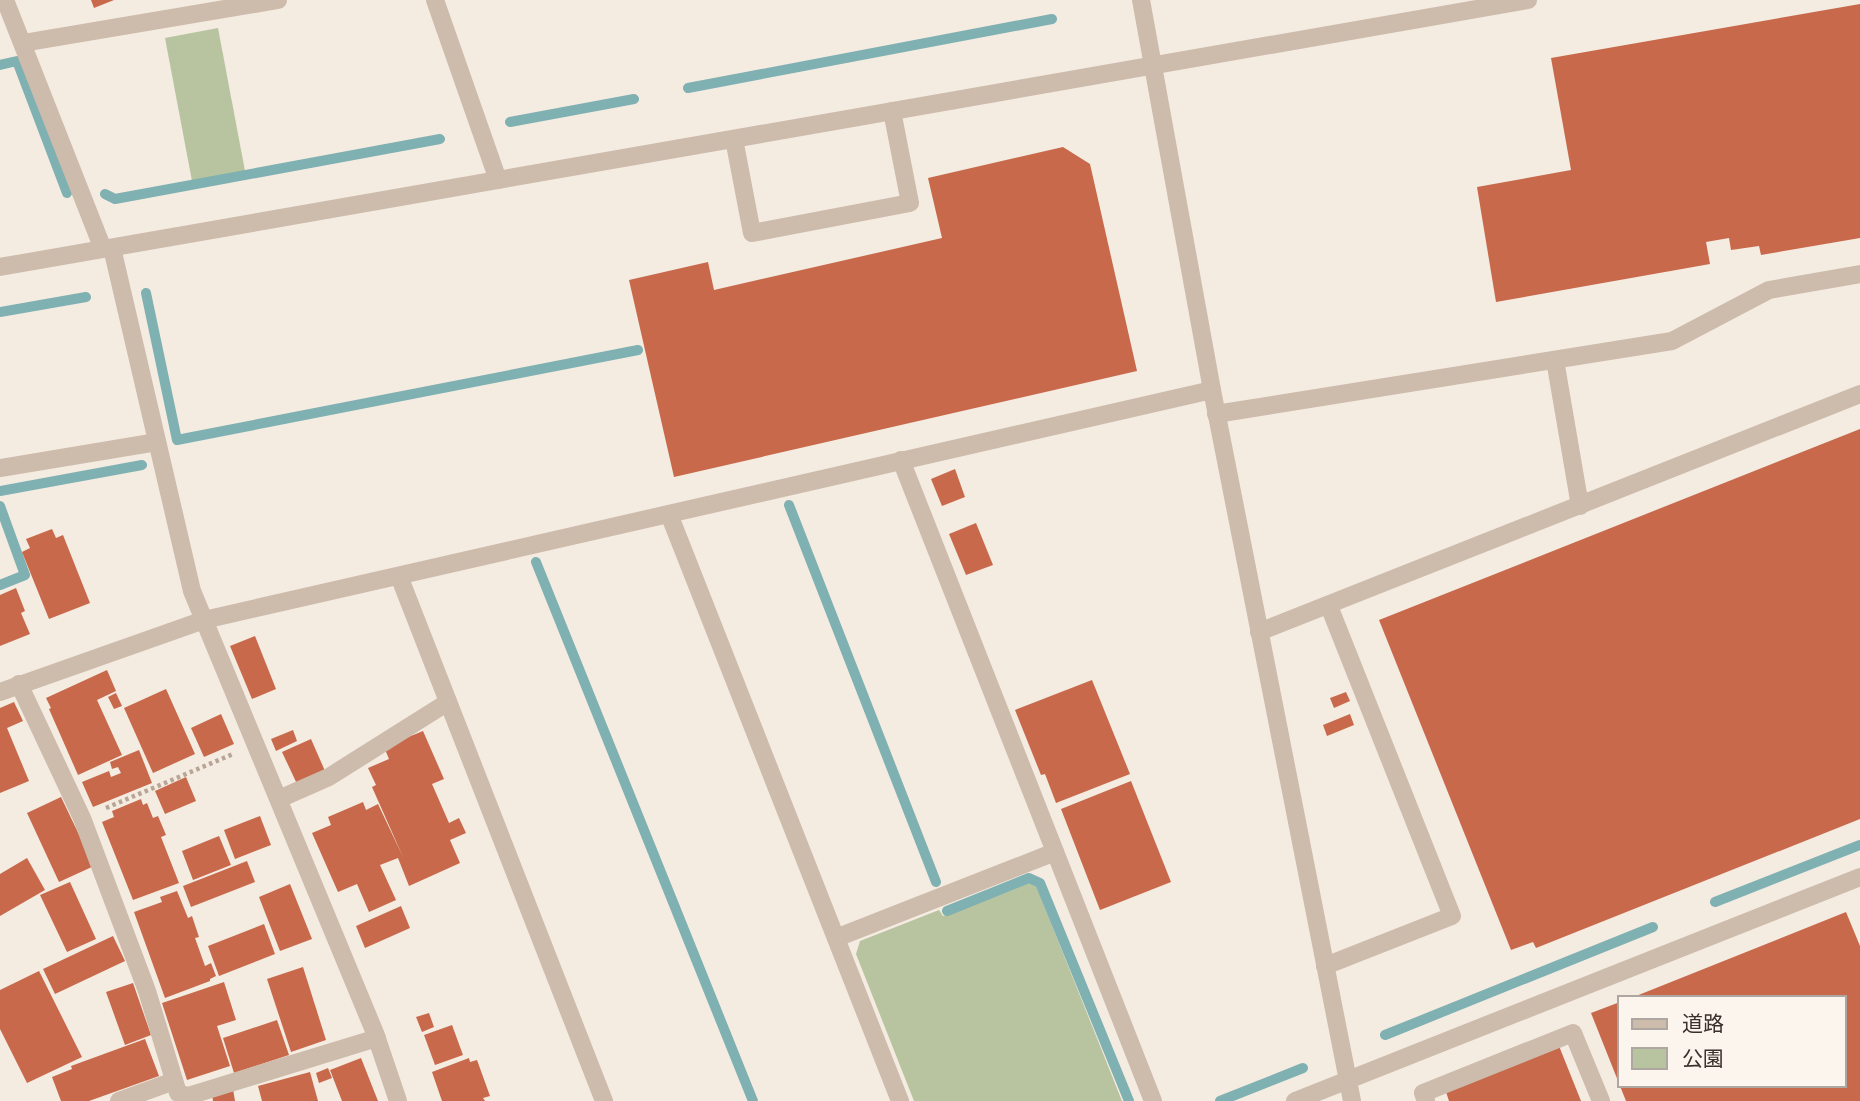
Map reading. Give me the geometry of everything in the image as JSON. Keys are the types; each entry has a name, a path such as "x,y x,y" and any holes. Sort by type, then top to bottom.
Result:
{"street":[{"path":"5,0 107,248 192,591 377,1038 398,1101"},
{"path":"23,43 278,0"},
{"path":"435,0 498,180"},
{"path":"1141,0 1216,414 1352,1101"},
{"path":"0,267 1528,0"},
{"path":"734,139 752,233 910,203 892,111"},
{"path":"1216,414 1672,341 1769,290 1860,274"},
{"path":"1555,360 1580,506"},
{"path":"0,692 204,620 1212,390"},
{"path":"1259,632 1860,394"},
{"path":"0,468 157,442"},
{"path":"901,460 1153,1101"},
{"path":"669,514 900,1101"},
{"path":"399,576 604,1101"},
{"path":"1325,966 1452,916 1329,606"},
{"path":"19,684 82,818 147,991 178,1093 188,1096 377,1038"},
{"path":"279,799 329,777 448,702"},
{"path":"836,938 1055,852"},
{"path":"1295,1101 1860,877"},
{"path":"1426,1101 1423,1093 1573,1033 1601,1101"},
{"path":"119,1101 174,1081"}],"path":[{"path":"82,818 256,744"}],"green space":[{"path":"218,28 245,171 192,181 165,38"},
{"path":"1032,881 1122,1101 914,1101 856,954 860,941 939,910 943,916"}],"building":[{"path":"91,0 114,0 94,8"},
{"path":"1860,4 1860,238 1761,255 1759,246 1731,250 1729,238 1706,242 1710,264 1496,302 1477,187 1571,170 1551,58"},
{"path":"1063,147 1090,164 1137,371 674,477 629,280 708,262 714,290 942,238 928,178"},
{"path":"1860,429 1860,819 1536,948 1533,942 1511,950 1379,620"},
{"path":"955,469 965,497 942,506 931,479"},
{"path":"976,523 993,565 966,575 949,534"},
{"path":"52,529 56,538 63,535 90,603 49,619 22,552 30,548 26,539"},
{"path":"16,588 25,611 21,613 30,634 0,646 0,595"},
{"path":"255,636 276,689 252,699 230,646"},
{"path":"107,670 116,691 97,700 122,755 78,775 46,698"},
{"path":"1092,680 1130,774 1056,803 1045,774 1041,775 1015,710"},
{"path":"166,689 195,754 153,773 124,708"},
{"path":"1346,692 1350,701 1334,708 1330,698"},
{"path":"116,693 122,706 114,709 108,697"},
{"path":"14,702 23,721 7,728 29,781 0,793 0,708"},
{"path":"221,714 234,744 204,757 191,728"},
{"path":"1350,714 1354,725 1327,736 1323,725"},
{"path":"293,730 297,741 276,751 271,739"},
{"path":"423,731 444,779 432,784 449,823 459,818 466,833 450,840 460,863 409,886 398,858 380,865 396,900 369,912 357,884 338,892 312,833 331,825 328,817 363,802 366,810 378,804 403,857 372,787 376,785 368,768 389,759 384,747"},
{"path":"311,739 325,771 297,784 282,752"},
{"path":"139,750 152,783 93,807 82,782 109,771 111,777 121,773 118,767 112,769 110,762"},
{"path":"186,777 196,801 165,814 155,791"},
{"path":"1131,781 1171,882 1100,910 1061,809"},
{"path":"61,797 94,866 59,882 27,813"},
{"path":"141,799 143,805 147,803 153,818 158,816 166,835 161,837 179,883 133,900 102,822 114,817 112,811"},
{"path":"260,816 271,845 235,859 224,830"},
{"path":"219,836 231,865 193,880 182,851"},
{"path":"27,858 45,890 0,916 0,874"},
{"path":"247,861 255,882 191,907 183,886"},
{"path":"70,882 96,939 67,952 40,895"},
{"path":"290,884 312,939 280,951 259,897"},
{"path":"177,891 188,918 192,916 199,937 195,938 205,966 211,963 216,976 210,981 165,998 134,912 162,902 160,897"},
{"path":"401,906 410,928 365,948 356,926"},
{"path":"1846,912 1860,946 1860,1101 1626,1101 1620,1087 1846,1087 1846,996 1636,996"},
{"path":"264,924 275,954 219,976 208,946"},
{"path":"113,936 125,961 55,994 43,969"},
{"path":"303,967 326,1040 291,1052 267,979"},
{"path":"39,971 82,1057 27,1083 0,1029 0,990"},
{"path":"224,982 236,1020 217,1026 230,1066 187,1080 162,1003"},
{"path":"133,983 151,1035 125,1045 106,992"},
{"path":"1618,1003 1618,1081 1591,1013"},
{"path":"429,1013 434,1027 422,1032 416,1017"},
{"path":"277,1020 289,1055 234,1073 223,1038"},
{"path":"452,1025 463,1055 435,1065 424,1035"},
{"path":"145,1039 159,1076 89,1101 61,1101 52,1077 72,1069 71,1066"},
{"path":"1559,1046 1581,1101 1449,1101 1446,1092"},
{"path":"361,1058 378,1101 342,1101 330,1070"},
{"path":"469,1058 470,1062 477,1060 490,1096 483,1098 485,1101 442,1101 432,1072"},
{"path":"328,1068 332,1078 319,1083 316,1073"},
{"path":"310,1072 318,1101 262,1101 258,1086"},
{"path":"233,1089 235,1101 213,1101 212,1094"}],"waterway":[{"path":"688,88 1052,19"},
{"path":"0,65 17,61 67,193"},
{"path":"510,122 634,99"},
{"path":"105,194 115,199 440,139"},
{"path":"146,293 177,440 638,350"},
{"path":"0,312 86,297"},
{"path":"0,491 142,465"},
{"path":"789,505 936,882"},
{"path":"0,506 25,575 0,585"},
{"path":"536,562 753,1101"},
{"path":"1715,902 1860,845"},
{"path":"947,911 1029,878 1040,883 1129,1101"},
{"path":"1385,1035 1653,927"},
{"path":"1220,1101 1303,1068"}]}
